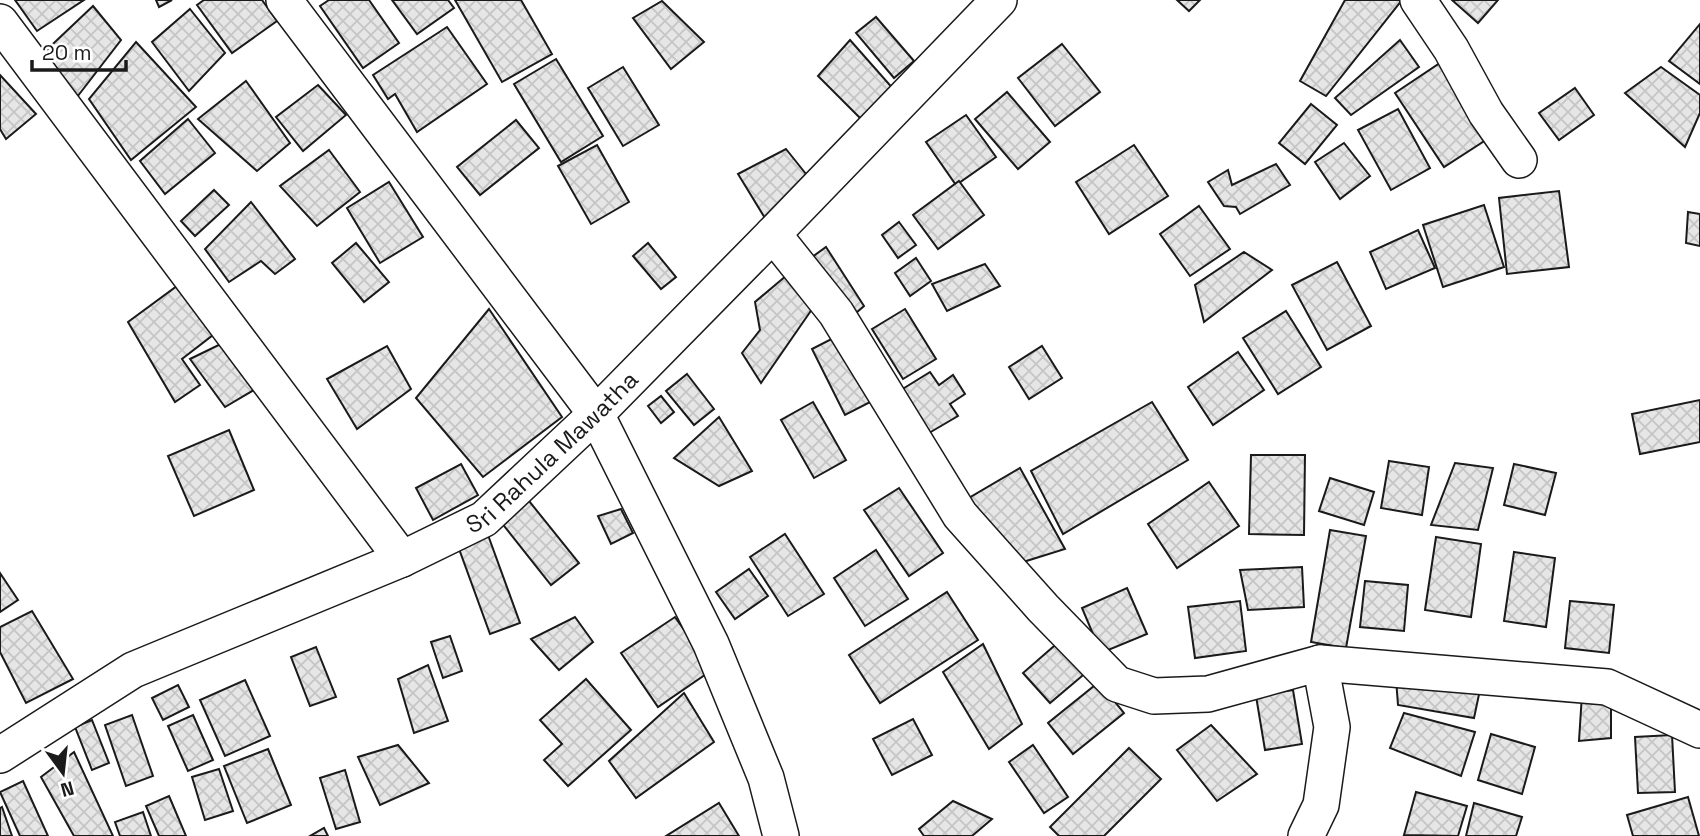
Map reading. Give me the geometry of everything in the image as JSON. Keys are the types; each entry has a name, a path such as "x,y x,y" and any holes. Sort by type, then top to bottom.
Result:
{"street":[{"path":"284,0 596,414 711,644 766,778 781,836"},
{"name":"Sri Rahula Mawatha","path":"0,755 132,670 402,559 484,519 596,414 999,0"},
{"path":"1418,0 1451,49 1486,113 1519,160"},
{"path":"0,22 402,559"},
{"path":"773,234 836,313 960,515 1043,608 1117,684 1154,696 1208,694 1320,663 1608,687 1700,730"},
{"path":"1306,836 1321,805 1332,727 1320,663"}],"building":[{"path":"15,0 84,0 37,31"},
{"path":"156,0 172,0 159,7"},
{"path":"204,0 262,0 277,21 232,53 197,5"},
{"path":"329,0 369,0 399,43 363,68 320,6"},
{"path":"392,0 448,0 454,8 417,34"},
{"path":"455,0 521,0 552,54 502,82"},
{"path":"1177,0 1200,0 1189,11"},
{"path":"1345,0 1402,0 1326,96 1300,81"},
{"path":"1452,0 1498,0 1478,23"},
{"path":"662,1 704,42 671,69 633,18"},
{"path":"93,6 121,40 74,101 38,58"},
{"path":"190,9 225,53 189,91 152,42"},
{"path":"876,17 914,61 894,78 856,33"},
{"path":"1700,24 1700,84 1669,61"},
{"path":"447,27 487,84 417,132 395,94 388,99 373,75"},
{"path":"850,40 896,92 868,126 818,76"},
{"path":"1400,40 1419,67 1351,115 1335,98"},
{"path":"136,42 196,107 131,160 89,99"},
{"path":"1062,44 1100,92 1055,126 1018,78"},
{"path":"556,59 603,136 561,162 514,84"},
{"path":"1440,63 1489,138 1444,167 1395,93"},
{"path":"623,67 659,125 623,146 588,88"},
{"path":"1661,67 1700,95 1700,113 1685,147 1625,93"},
{"path":"0,75 36,114 6,139 0,129"},
{"path":"246,81 290,143 257,171 198,119"},
{"path":"318,85 346,115 303,151 276,117"},
{"path":"1575,88 1594,115 1559,140 1539,113"},
{"path":"1007,92 1050,142 1018,169 975,119"},
{"path":"1311,104 1337,125 1305,164 1279,143"},
{"path":"1398,109 1430,168 1391,190 1358,130"},
{"path":"966,115 996,157 956,185 926,142"},
{"path":"188,119 215,153 165,194 140,161"},
{"path":"516,120 539,148 480,195 457,167"},
{"path":"1344,143 1370,176 1340,199 1315,162"},
{"path":"597,145 629,202 591,224 558,166"},
{"path":"1134,145 1168,196 1109,234 1076,182"},
{"path":"786,149 814,184 768,223 738,174"},
{"path":"329,150 360,192 317,226 280,186"},
{"path":"1276,164 1290,185 1240,214 1236,207 1224,206 1208,182 1228,170 1232,185"},
{"path":"959,181 984,215 938,249 913,215"},
{"path":"389,182 423,237 380,263 347,208"},
{"path":"214,190 229,205 195,236 181,221"},
{"path":"1559,191 1569,267 1507,274 1499,198"},
{"path":"251,202 295,259 275,274 261,261 229,282 205,249"},
{"path":"1484,205 1504,267 1443,287 1423,225"},
{"path":"1199,206 1230,249 1190,276 1160,234"},
{"path":"1688,212 1700,214 1700,246 1686,243"},
{"path":"899,222 916,245 898,258 882,235"},
{"path":"1418,230 1435,268 1386,289 1370,252"},
{"path":"356,243 389,282 364,302 332,263"},
{"path":"648,243 676,277 661,289 633,256"},
{"path":"826,247 864,306 848,320 808,260"},
{"path":"1244,252 1272,270 1204,322 1195,285"},
{"path":"916,258 931,281 910,296 895,273"},
{"path":"1337,262 1371,326 1327,350 1292,285"},
{"path":"985,264 1000,286 947,311 932,284"},
{"path":"787,275 817,302 761,383 742,353 760,330 755,302"},
{"path":"177,286 213,335 182,359 200,385 175,402 128,322"},
{"path":"489,309 562,417 483,477 416,398"},
{"path":"905,309 936,359 903,379 872,329"},
{"path":"1286,311 1321,367 1278,394 1243,338"},
{"path":"845,332 878,398 845,415 812,349"},
{"path":"231,339 264,384 225,407 190,359"},
{"path":"387,346 411,389 357,429 327,379"},
{"path":"1042,346 1062,378 1029,399 1009,367"},
{"path":"1238,352 1264,390 1213,425 1188,387"},
{"path":"930,372 939,385 953,375 965,394 950,404 958,416 929,433 901,390"},
{"path":"687,374 714,409 694,425 666,391"},
{"path":"661,396 674,412 661,423 648,406"},
{"path":"1700,400 1700,442 1640,454 1632,414"},
{"path":"813,402 846,460 814,478 781,420"},
{"path":"1152,402 1188,460 1063,534 1031,471"},
{"path":"719,417 752,471 719,486 674,458"},
{"path":"229,430 254,490 194,516 168,456"},
{"path":"1251,455 1305,455 1304,535 1249,534"},
{"path":"1389,461 1429,467 1422,515 1381,508"},
{"path":"1455,463 1493,468 1478,530 1431,525"},
{"path":"461,464 478,495 433,520 416,488"},
{"path":"1514,464 1556,473 1545,515 1504,505"},
{"path":"1020,468 1065,549 1023,562 962,502"},
{"path":"1330,478 1374,492 1364,525 1319,511"},
{"path":"1209,482 1239,526 1177,568 1148,524"},
{"path":"899,488 943,553 909,576 864,510"},
{"path":"525,496 579,563 551,585 497,517"},
{"path":"621,509 633,533 611,544 598,516"},
{"path":"1330,530 1366,536 1346,648 1311,642"},
{"path":"785,534 824,594 788,616 750,557"},
{"path":"488,535 520,623 490,634 458,546"},
{"path":"1436,537 1481,544 1471,617 1425,610"},
{"path":"876,550 908,599 865,626 834,578"},
{"path":"1514,552 1555,558 1546,627 1504,621"},
{"path":"1302,567 1304,607 1248,610 1240,570"},
{"path":"749,569 768,596 735,619 716,592"},
{"path":"0,573 18,600 0,612"},
{"path":"1365,581 1408,585 1404,631 1360,627"},
{"path":"1127,588 1147,634 1101,653 1082,608"},
{"path":"947,592 978,640 880,703 849,655"},
{"path":"1240,601 1246,651 1195,658 1188,607"},
{"path":"1570,601 1614,605 1609,653 1565,648"},
{"path":"32,611 73,679 26,703 0,652 0,627"},
{"path":"575,617 593,642 559,670 531,639"},
{"path":"675,617 712,670 658,707 621,653"},
{"path":"450,636 462,671 443,678 431,642"},
{"path":"1061,640 1088,671 1050,703 1023,673"},
{"path":"983,644 1022,724 989,749 943,672"},
{"path":"316,647 336,697 310,706 291,657"},
{"path":"428,665 448,721 414,733 398,679"},
{"path":"586,679 631,730 568,786 544,760 562,744 540,720"},
{"path":"1396,679 1481,685 1474,718 1398,705"},
{"path":"245,680 270,736 225,756 200,700"},
{"path":"1099,682 1124,713 1073,754 1048,723"},
{"path":"178,685 189,707 163,720 152,698"},
{"path":"1293,690 1302,744 1265,750 1256,696"},
{"path":"684,693 714,742 636,798 609,761"},
{"path":"1582,694 1611,698 1611,738 1579,741"},
{"path":"1404,713 1475,732 1461,776 1390,748"},
{"path":"132,715 153,776 126,786 105,725"},
{"path":"193,715 213,760 188,771 168,726"},
{"path":"913,719 932,755 892,775 873,739"},
{"path":"92,720 109,763 92,770 75,727"},
{"path":"1211,725 1257,774 1217,801 1177,750"},
{"path":"1491,734 1535,747 1522,794 1478,780"},
{"path":"1672,735 1675,792 1638,793 1635,737"},
{"path":"398,745 429,783 380,805 358,757"},
{"path":"1033,745 1068,797 1044,813 1009,762"},
{"path":"1129,748 1161,779 1104,836 1059,836 1050,827"},
{"path":"268,749 291,805 247,823 224,766"},
{"path":"74,752 113,836 74,836 41,777"},
{"path":"219,769 233,811 205,820 192,777"},
{"path":"345,770 360,822 336,829 320,778"},
{"path":"23,781 48,836 20,836 0,792"},
{"path":"1416,792 1467,806 1458,836 1404,835"},
{"path":"169,796 186,836 159,836 146,806"},
{"path":"1688,797 1699,836 1633,836 1627,815"},
{"path":"953,801 992,819 972,836 924,836 919,829"},
{"path":"719,803 739,836 666,836"},
{"path":"1474,803 1522,817 1516,836 1466,836"},
{"path":"2,807 12,836 0,836"},
{"path":"143,812 151,836 120,836 115,822"},
{"path":"324,828 328,836 310,836"}]}
